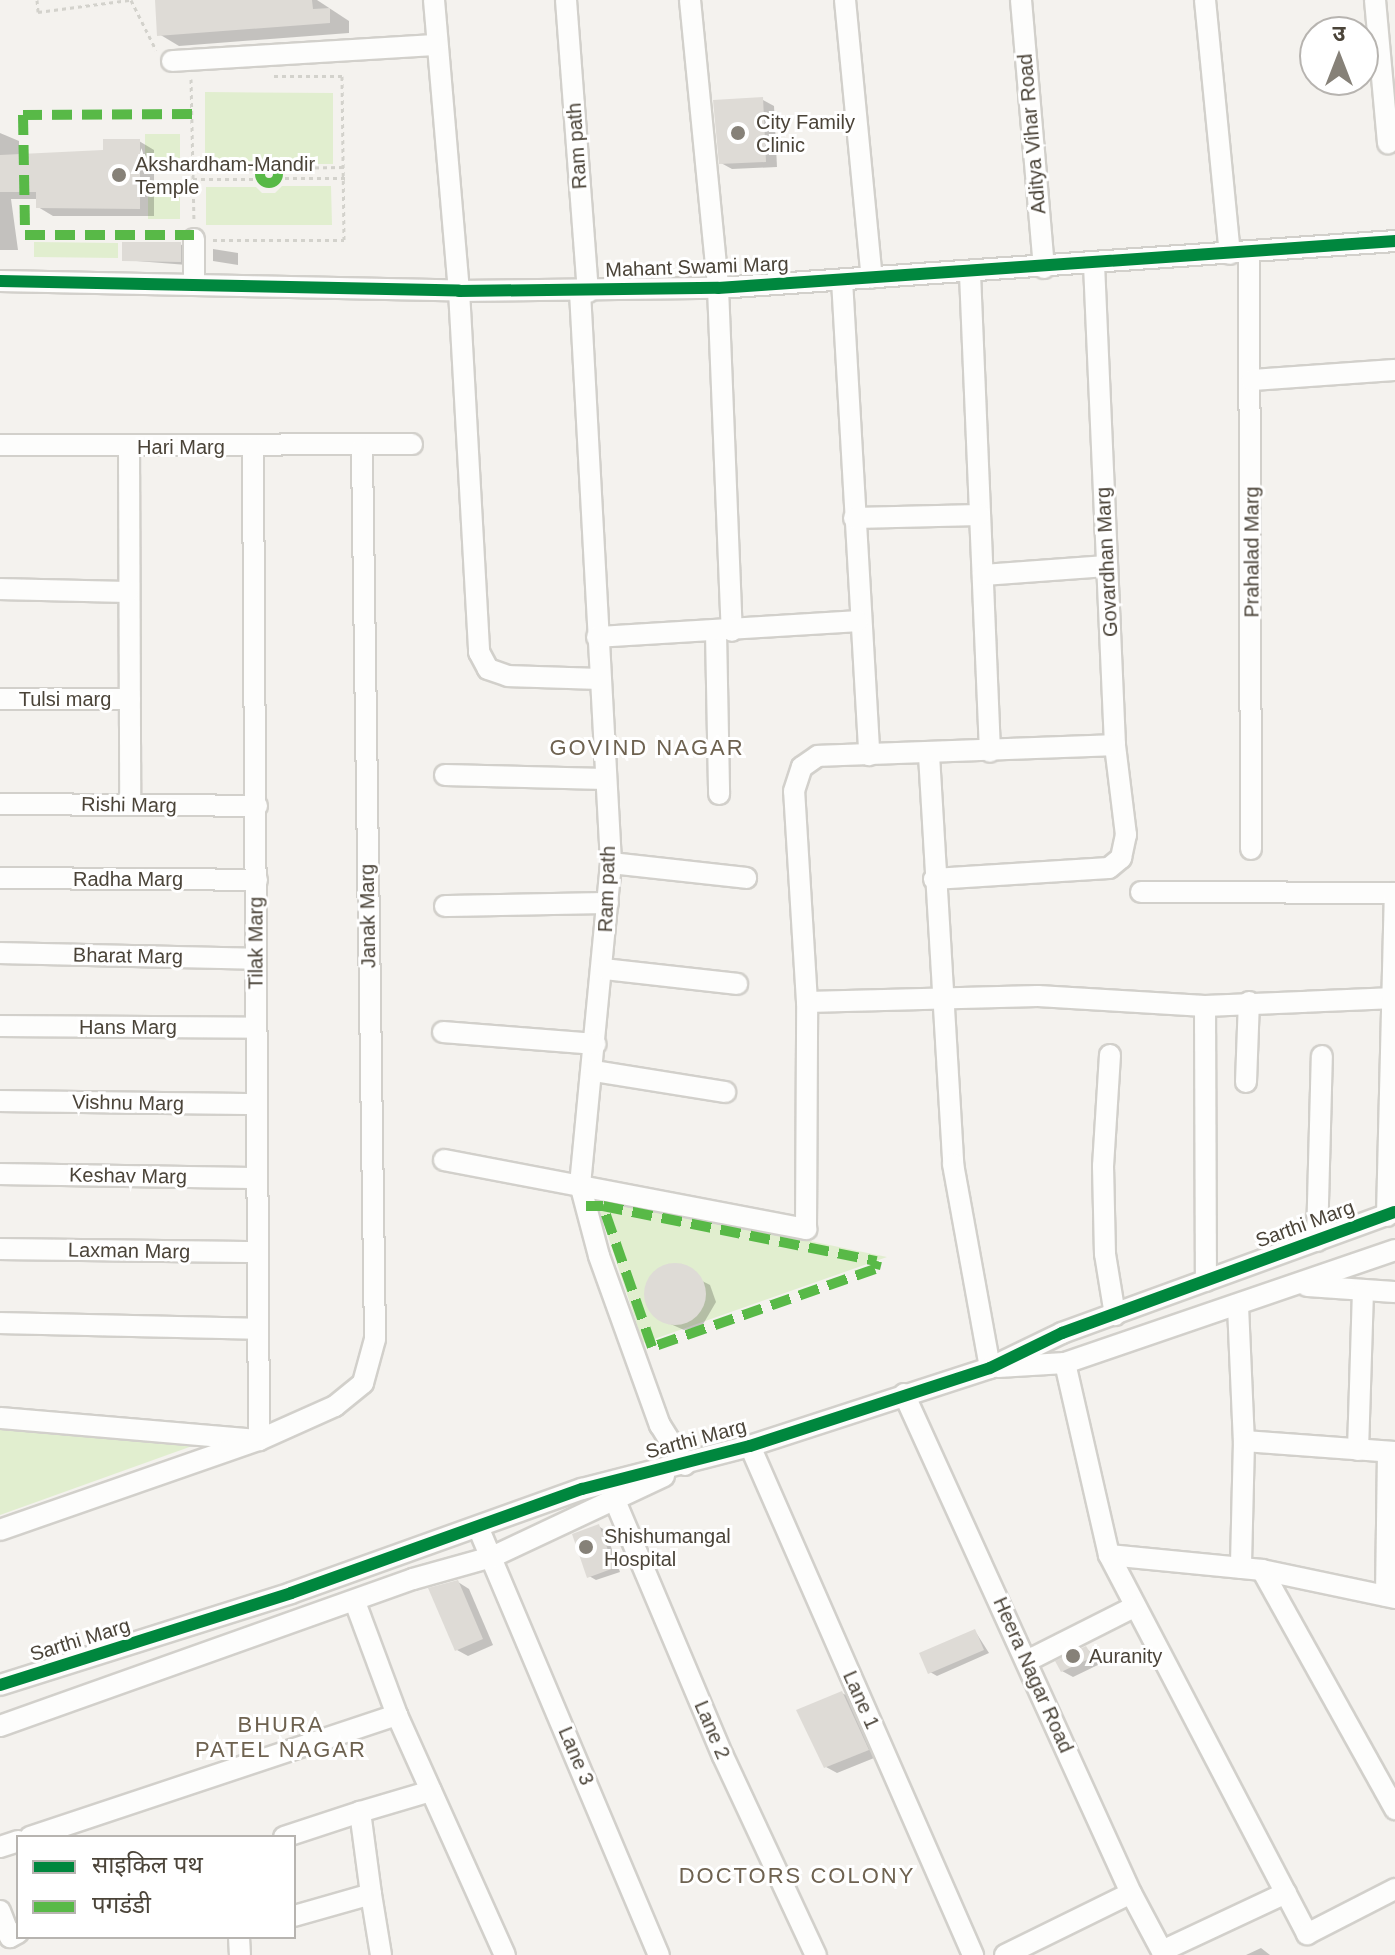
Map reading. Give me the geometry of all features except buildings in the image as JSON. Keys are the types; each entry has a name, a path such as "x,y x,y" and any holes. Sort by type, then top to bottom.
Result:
{"street":[{"path":"434,0 459,291 479,652 488,669 508,676 598,679"},
{"name":"Ram path","path":"566,0 584,292 598,679 611,863 604,969 580,1184 599,1256 660,1425 685,1465"},
{"path":"690,0 718,288 724,631 719,794"},
{"path":"845,0 872,278"},
{"name":"Aditya Vihar Road","path":"1021,0 1044,268"},
{"name":"Prahalad Marg","path":"1205,0 1240,254 1252,380 1251,849"},
{"path":"1375,0 1388,143"},
{"path":"172,61 437,45"},
{"path":"194,239 194,284"},
{"name":"Mahant Swami Marg","path":"0,281 584,292 970,274 1395,241"},
{"name":"Govardhan Marg","path":"934,879 1109,868 1121,858 1126,835 1115,745 1094,265"},
{"path":"970,274 990,752"},
{"path":"842,280 858,621 869,755"},
{"path":"1252,380 1395,370"},
{"name":"Hari Marg","path":"0,445 362,448 412,444"},
{"path":"129,447 130,805"},
{"name":"Tilak Marg","path":"253,447 259,1440"},
{"name":"Janak Marg","path":"259,1440 335,1406 363,1383 375,1339 362,448"},
{"path":"854,518 980,515"},
{"path":"983,575 1107,566"},
{"path":"0,589 128,592"},
{"path":"597,637 858,621"},
{"name":"Tulsi marg","path":"0,699 130,699"},
{"path":"444,1160 806,1229 807,1002 794,791 802,767 818,756 929,755 1115,745"},
{"path":"929,755 941,998 957,1194 990,1368 1065,1363 1303,1285 1395,1250"},
{"path":"445,775 605,779"},
{"name":"Rishi Marg","path":"0,804 257,806"},
{"path":"611,863 746,878"},
{"name":"Radha Marg","path":"0,878 257,880"},
{"path":"1141,892 1394,899 1391,1214"},
{"path":"445,906 608,903"},
{"name":"Bharat Marg","path":"0,953 256,959"},
{"path":"604,969 737,984"},
{"path":"807,1002 1038,996 1205,1006 1394,998"},
{"path":"1246,1082 1249,1002"},
{"path":"1205,1006 1206,1281"},
{"name":"Hans Marg","path":"0,1026 256,1028"},
{"path":"443,1032 596,1044"},
{"path":"1110,1055 1103,1166 1105,1254 1115,1315"},
{"path":"1317,1241 1322,1056"},
{"path":"594,1071 725,1092"},
{"name":"Vishnu Marg","path":"0,1101 257,1104"},
{"name":"Keshav Marg","path":"0,1174 257,1178"},
{"name":"Sarthi Marg","path":"0,1685 478,1527 582,1489 750,1446 990,1368 1036,1343 1391,1214"},
{"name":"Laxman Marg","path":"0,1249 257,1252"},
{"path":"1303,1285 1395,1292"},
{"path":"1358,1450 1363,1291"},
{"path":"1238,1306 1244,1441 1241,1568"},
{"path":"0,1323 257,1329"},
{"path":"1065,1363 1109,1555 1307,1934 1395,1889"},
{"name":"Heera Nagar Road","path":"904,1394 1131,1893 1163,1953"},
{"path":"0,1418 259,1440"},
{"path":"0,1530 259,1440"},
{"path":"1109,1555 1262,1570 1391,1597 1392,1452 1244,1441"},
{"name":"Lane 1","path":"750,1446 973,1955"},
{"path":"0,1726 492,1557 616,1503 685,1465"},
{"name":"Lane 2","path":"616,1503 723,1756 816,1955"},
{"name":"Lane 3","path":"478,1527 659,1955"},
{"path":"1262,1570 1395,1809"},
{"path":"355,1602 397,1715 505,1955"},
{"path":"1027,1661 1134,1607"},
{"path":"36,1835 397,1715"},
{"path":"290,1835 431,1791"},
{"path":"360,1812 381,1955"},
{"path":"1005,1955 1131,1893"},
{"path":"1163,1953 1286,1893"},
{"path":"296,1915 371,1894"},
{"path":"0,1911 9,1936"}],"path":[{"path":"37,0 38,12 130,0 141,27 157,51 191,74 194,239 344,240 342,76 266,76"},
{"path":"275,168 344,167"},
{"path":"193,169 263,169"},
{"path":"277,178 345,178"},
{"path":"193,179 262,179"}],"green space":[{"path":"205,92 333,93 333,164 281,164 269,158 256,164 205,164"},
{"path":"145,134 180,134 180,158 145,158"},
{"path":"282,186 331,186 332,225 206,225 206,187 256,187 262,193 275,193"},
{"path":"148,194 180,194 180,219 148,219"},
{"path":"34,242 118,243 118,258 34,257"},
{"path":"595,1196 887,1257 643,1343"},
{"path":"0,1424 234,1431 0,1515"}],"marked path":[{"path":"192,114 23,115 25,235 194,235"},
{"path":"269,165 278,174 269,183 260,174 269,165"},
{"path":"586,1206 603,1206 877,1261 875,1269 652,1347 603,1206"}],"cycle path":[{"path":"0,281 459,291 718,288 1395,241"},
{"path":"0,1685 291,1593 582,1489 750,1446 990,1368 1062,1333 1395,1212"}],"place":[{"name":"City Family Clinic","path":"738,133"},
{"name":"Akshardham-Mandir Temple","path":"119,175"},
{"name":"Shishumangal Hospital","path":"586,1547"},
{"name":"Auranity","path":"1073,1656"}],"district":[{"name":"GOVIND NAGAR","path":"647,748"},
{"name":"BHURA PATEL NAGAR","path":"281,1736"},
{"name":"DOCTORS COLONY","path":"797,1876"}]}
